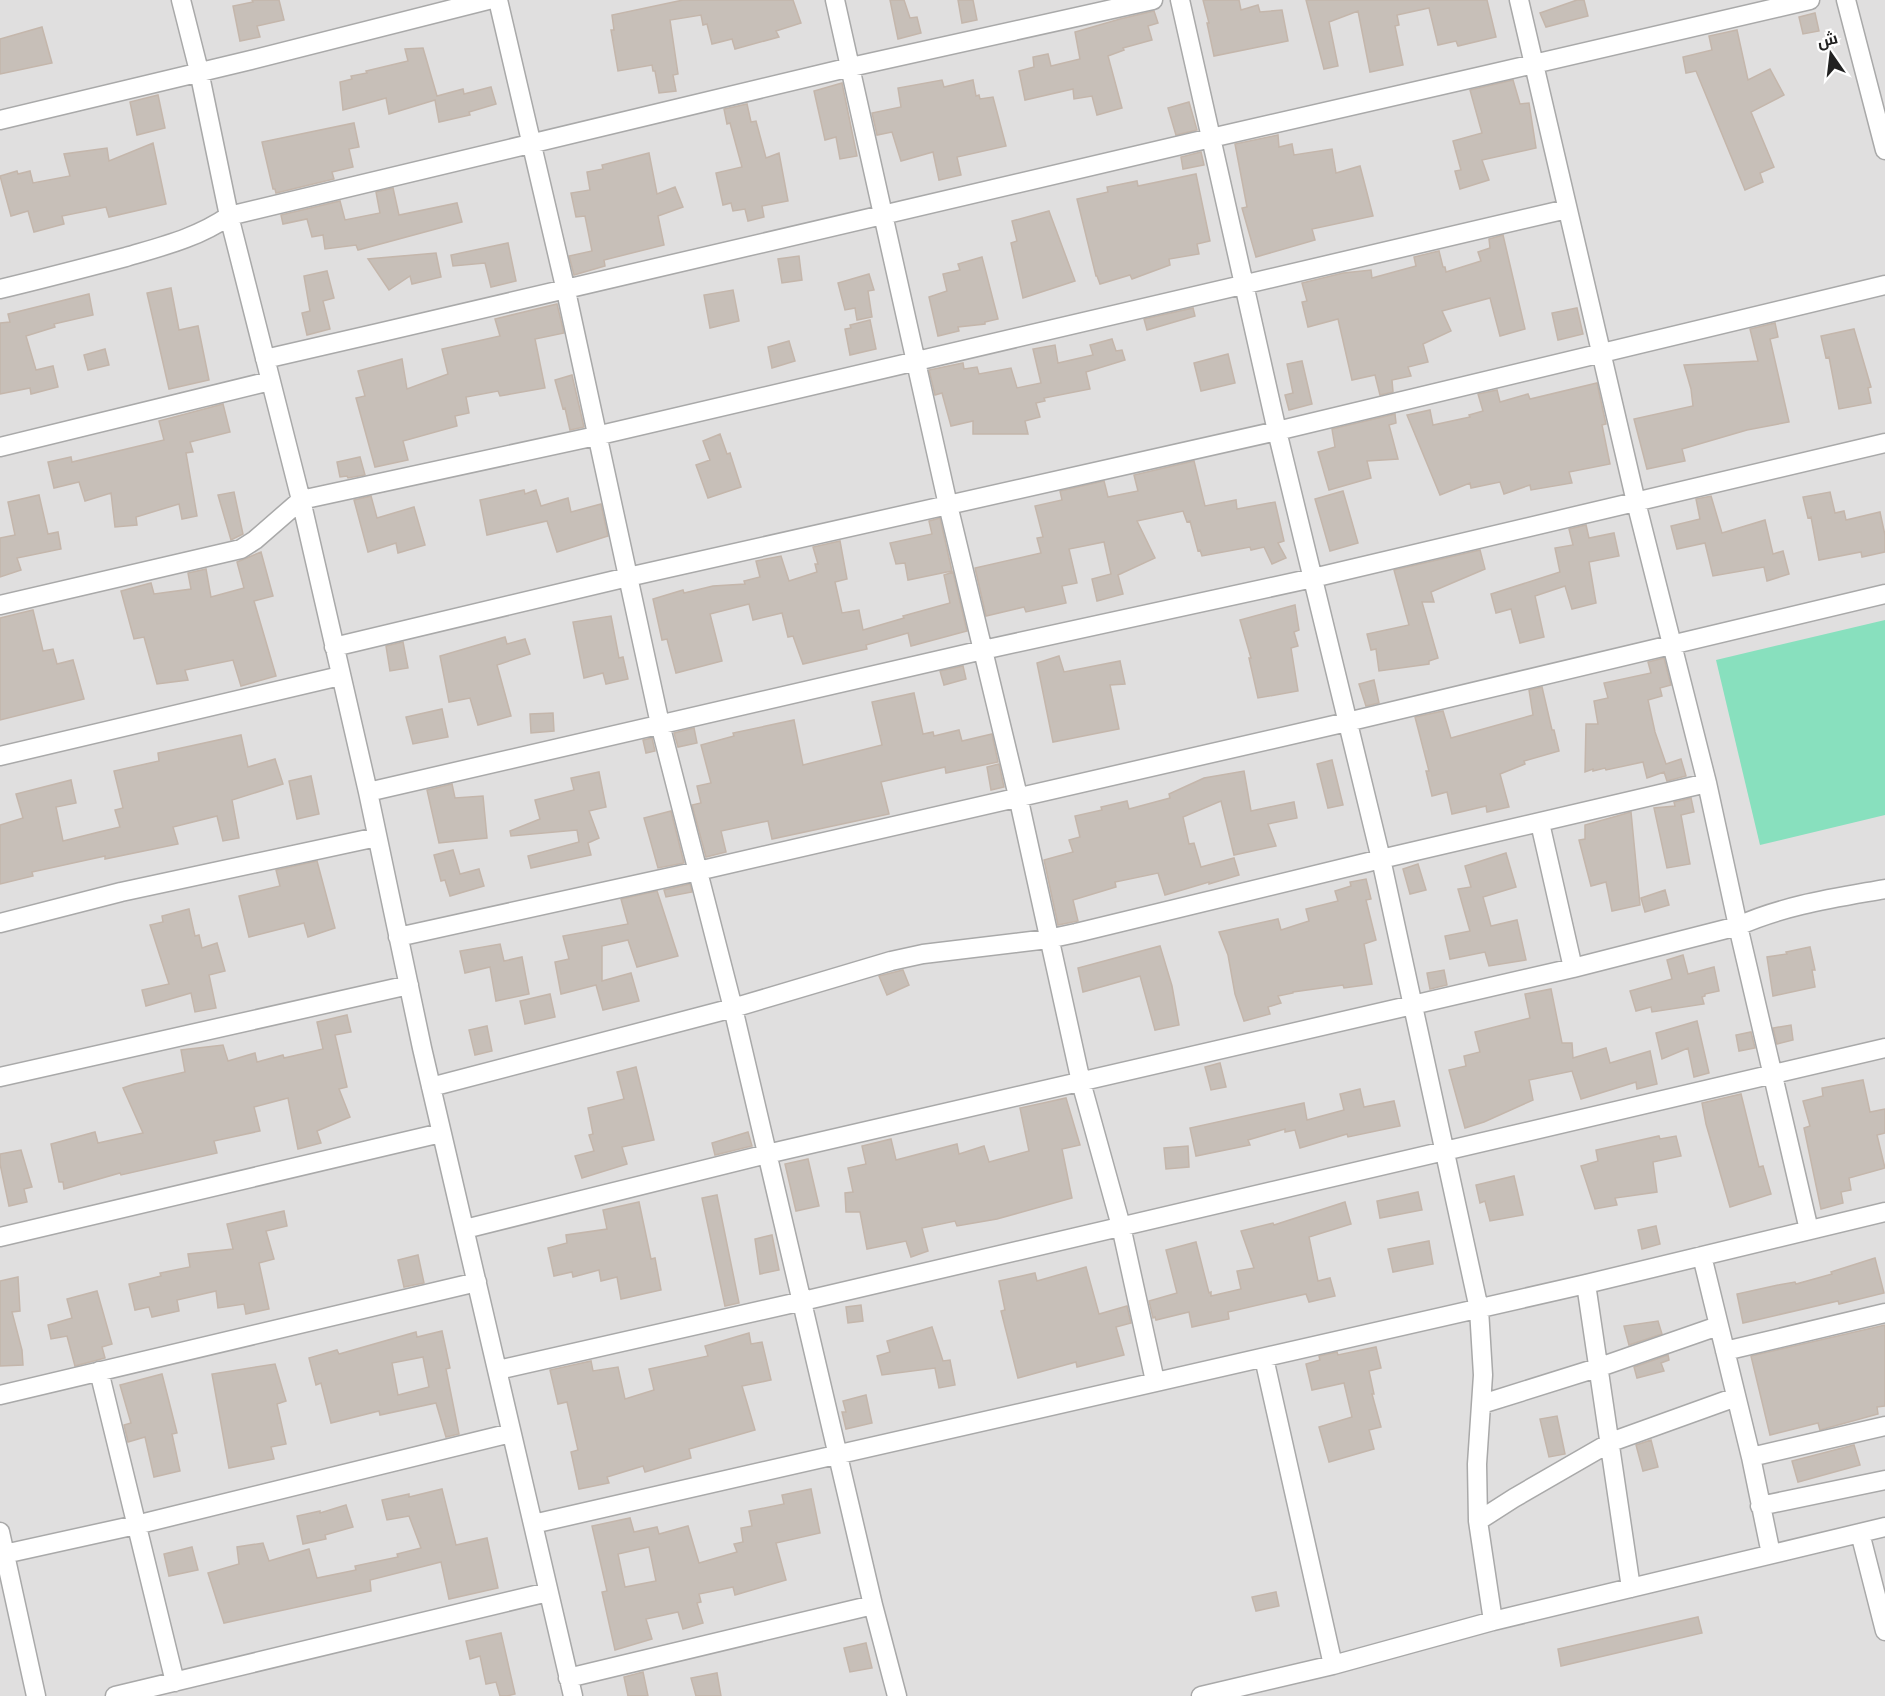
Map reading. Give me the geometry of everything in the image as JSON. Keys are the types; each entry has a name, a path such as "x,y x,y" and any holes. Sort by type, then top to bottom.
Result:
{"street":[{"path":"181,0 199,71 230,216 301,500 368,792 441,1133 573,1696"},
{"path":"0,120 488,0"},
{"path":"498,0 566,291 660,724 733,1008 873,1605 897,1696"},
{"path":"835,0 948,506 1018,796 1048,939 1082,1082 1121,1226 1155,1381"},
{"path":"0,289 66,274 185,240 210,229 230,216 851,67 1153,0"},
{"path":"1180,0 1277,431 1381,859 1479,1309 1482,1404 1477,1464 1478,1521 1492,1621"},
{"path":"1519,0 1636,502 1707,783 1809,1230"},
{"path":"265,359 566,291 1211,138 1809,0"},
{"path":"1846,0 1884,142"},
{"path":"0,605 241,549 255,540 301,500 596,436 1567,209"},
{"path":"334,647 628,577 1277,431 1885,285"},
{"path":"0,447 270,381"},
{"path":"368,792 984,650 1313,578 1885,443"},
{"path":"398,937 698,871 1347,722 1885,594"},
{"path":"0,756 340,676"},
{"path":"431,1087 733,1008 891,961 923,954 1048,939 1707,783"},
{"path":"1540,823 1573,968"},
{"path":"0,923 121,892 377,837"},
{"path":"465,1229 767,1154 1573,968 1738,926 1759,916 1806,903 1885,889"},
{"path":"0,1077 409,985"},
{"path":"498,1370 1885,1048"},
{"path":"0,1237 441,1133"},
{"path":"533,1524 1479,1309 1885,1212"},
{"path":"1702,1256 1751,1456 1772,1554"},
{"path":"0,1395 477,1282"},
{"path":"1587,1284 1631,1588"},
{"path":"1725,1351 1885,1313"},
{"path":"1482,1404 1600,1367 1718,1326"},
{"path":"1264,1358 1333,1665"},
{"path":"99,1371 175,1682"},
{"path":"1478,1521 1611,1442 1736,1397"},
{"path":"1751,1456 1885,1426"},
{"path":"3,1555 136,1525 511,1433"},
{"path":"1760,1506 1885,1480"},
{"path":"1201,1696 1226,1693 1492,1621 1885,1527"},
{"path":"0,1532 3,1555 36,1696"},
{"path":"1860,1533 1885,1631"},
{"path":"116,1696 548,1592"},
{"path":"568,1678 873,1605"}],"shaded area":[{"path":"0,0 1885,0 1885,1696 0,1696"}],"green space":[{"path":"1885,620 1885,815 1760,845 1716,660"}],"building":[{"path":"252,0 279,0 284,20 257,26 260,37 240,41 233,6 253,2"},
{"path":"683,0 793,0 801,23 776,31 779,37 735,49 732,39 712,44 707,24 703,25 701,15 670,20 678,74 673,75 676,91 659,93 652,65 618,71 611,30 614,30 612,15"},
{"path":"890,0 904,0 910,18 917,17 921,33 898,39"},
{"path":"958,0 973,0 977,20 962,23"},
{"path":"1203,0 1239,0 1241,10 1258,5 1260,12 1282,10 1288,41 1214,56"},
{"path":"1306,0 1487,0 1496,37 1458,46 1456,41 1438,45 1429,8 1397,15 1399,25 1395,26 1403,65 1370,72 1358,11 1329,22 1338,66 1324,69"},
{"path":"1577,0 1584,0 1588,16 1546,27 1540,13"},
{"path":"1154,11 1158,23 1148,26 1152,40 1123,48 1124,50 1108,56 1122,108 1097,115 1092,96 1074,99 1073,89 1025,100 1019,71 1034,67 1033,57 1048,54 1051,66 1080,59 1075,32"},
{"path":"1815,13 1819,31 1803,34 1799,17"},
{"path":"42,27 52,63 0,74 0,39"},
{"path":"1737,30 1748,80 1770,69 1784,95 1751,112 1774,167 1760,173 1763,182 1745,190 1696,71 1686,73 1683,57 1712,50 1709,36"},
{"path":"423,48 437,96 463,89 464,94 491,87 496,104 469,112 470,115 439,122 435,100 389,114 386,98 343,110 340,82 352,79 351,76 367,73 366,71 408,61 405,49"},
{"path":"942,80 944,87 973,80 976,96 979,95 980,99 993,97 1006,146 957,157 961,175 939,180 933,152 901,161 892,132 877,135 872,113 901,107 898,88"},
{"path":"1513,80 1520,104 1529,103 1536,148 1482,160 1489,180 1460,189 1455,171 1461,170 1453,141 1482,133 1470,90"},
{"path":"842,83 857,156 840,159 836,137 825,140 814,91"},
{"path":"158,95 165,128 137,135 130,102"},
{"path":"1189,102 1197,130 1176,135 1168,108"},
{"path":"747,104 751,122 756,121 766,158 779,153 788,201 762,206 764,217 748,221 745,209 733,211 731,203 723,205 716,173 742,167 724,109"},
{"path":"354,123 359,147 349,149 353,167 332,172 334,179 276,193 273,189 262,142"},
{"path":"1278,135 1279,147 1292,144 1294,155 1332,149 1336,173 1360,166 1373,216 1312,229 1315,240 1256,257 1242,208 1247,207 1235,144"},
{"path":"153,143 166,204 109,217 106,207 62,216 64,224 34,232 28,211 11,216 0,176 17,171 18,174 30,171 33,183 70,176 64,154 107,148 109,161"},
{"path":"1201,152 1204,165 1183,169 1181,157"},
{"path":"649,153 657,194 675,187 683,207 658,216 664,245 604,260 605,266 574,275 569,256 592,251 585,216 576,217 571,193 590,190 587,172 603,169 602,165"},
{"path":"1196,174 1210,241 1197,244 1199,254 1169,259 1170,265 1132,279 1130,275 1100,284 1077,199 1108,192 1107,187 1137,181 1138,186"},
{"path":"393,188 399,215 457,203 462,222 358,250 356,245 325,249 323,235 312,237 307,219 283,224 281,215 340,201 345,220 380,213 376,192"},
{"path":"1049,211 1075,281 1023,298 1011,243 1017,241 1012,221"},
{"path":"1503,235 1525,329 1500,336 1490,298 1442,311 1451,331 1423,344 1428,362 1408,367 1411,376 1392,380 1393,392 1380,395 1375,375 1352,380 1338,319 1308,327 1302,302 1307,301 1302,283 1343,273 1371,270 1372,278 1416,266 1414,257 1439,251 1446,272 1481,261 1478,252 1490,248 1489,239"},
{"path":"508,243 516,281 491,287 485,263 453,266 451,255"},
{"path":"436,253 441,277 412,284 410,276 389,290 368,259"},
{"path":"799,256 802,280 782,283 778,259"},
{"path":"982,257 998,319 985,322 985,324 958,327 959,331 938,336 929,297 947,291 943,274 960,270 958,264"},
{"path":"327,271 334,298 323,301 330,329 307,335 302,313 310,311 304,276"},
{"path":"869,274 874,290 868,291 872,317 857,320 855,308 845,310 838,283"},
{"path":"171,288 179,330 198,326 209,380 169,389 147,293"},
{"path":"733,290 739,321 710,328 704,295"},
{"path":"89,294 93,315 54,324 55,327 26,336 36,370 53,366 58,387 31,394 30,388 0,394 0,323 10,322 8,314"},
{"path":"557,304 564,333 535,339 545,388 500,396 498,391 466,397 469,413 455,416 457,426 403,441 408,460 375,467 356,398 365,396 358,371 402,359 407,389 448,374 442,349 500,336 495,319"},
{"path":"1193,308 1195,316 1147,330 1144,319"},
{"path":"1577,308 1583,334 1558,340 1552,313"},
{"path":"870,320 876,349 850,355 845,329 851,328 850,325"},
{"path":"1775,323 1778,337 1770,339 1789,422 1747,430 1682,449 1685,461 1647,469 1634,419 1693,406 1684,365 1758,361 1750,329"},
{"path":"1854,329 1871,387 1868,388 1871,403 1839,409 1829,357 1826,358 1821,336"},
{"path":"1112,339 1116,351 1122,350 1125,360 1086,372 1090,389 1044,398 1045,401 1036,403 1040,417 1025,421 1028,434 973,434 973,421 951,426 942,393 935,395 929,370 963,363 964,369 977,367 979,374 1011,368 1017,388 1041,383 1033,349 1055,345 1058,363 1093,355 1090,345"},
{"path":"789,341 795,361 772,368 768,347"},
{"path":"105,349 109,365 88,370 84,355"},
{"path":"1228,354 1235,383 1201,391 1194,363"},
{"path":"1302,361 1312,404 1289,410 1285,395 1293,393 1287,364"},
{"path":"572,375 584,427 570,430 555,380"},
{"path":"1597,383 1606,424 1602,425 1610,464 1569,472 1572,483 1531,490 1530,485 1504,494 1500,482 1471,488 1470,483 1440,495 1407,415 1430,410 1433,425 1470,417 1469,415 1483,411 1478,394 1497,390 1500,402 1528,394 1530,399"},
{"path":"223,404 230,432 190,442 193,452 186,453 197,516 182,519 179,504 136,517 137,525 115,527 111,493 85,501 79,482 54,488 48,462 71,457 72,462 164,440 159,421"},
{"path":"1395,414 1396,423 1389,425 1398,459 1367,461 1371,478 1329,490 1318,452 1335,447 1332,429"},
{"path":"720,434 727,454 730,453 741,487 708,498 696,465 710,460 703,441"},
{"path":"360,457 365,475 340,477 337,462"},
{"path":"1194,461 1205,506 1236,500 1237,509 1275,502 1284,541 1278,543 1286,558 1272,564 1264,547 1251,550 1250,547 1202,556 1200,550 1198,551 1190,521 1187,522 1183,511 1137,521 1155,558 1118,575 1123,594 1097,601 1092,579 1111,574 1104,542 1069,549 1077,583 1062,586 1066,603 1026,612 1024,607 986,616 975,568 1041,553 1037,538 1043,537 1035,506 1062,500 1060,491 1104,481 1108,497 1138,491 1134,475"},
{"path":"524,490 525,494 536,490 541,506 568,498 571,512 601,504 608,536 557,552 547,521 487,535 480,500"},
{"path":"1343,491 1358,543 1330,551 1315,499"},
{"path":"234,492 243,534 231,540 218,495"},
{"path":"1830,492 1835,513 1844,511 1846,520 1880,512 1885,535 1885,552 1862,557 1861,552 1819,560 1811,517 1808,518 1803,497"},
{"path":"39,495 48,534 58,532 61,549 17,558 21,570 0,577 0,538 15,535 8,502"},
{"path":"371,496 377,518 414,507 425,545 398,553 396,543 368,552 354,500"},
{"path":"1711,496 1722,533 1765,520 1773,554 1783,551 1789,574 1767,581 1764,567 1713,576 1705,543 1677,549 1671,526 1700,519 1696,499"},
{"path":"940,518 952,571 908,580 905,563 896,564 890,543 932,534 929,521"},
{"path":"1586,525 1589,538 1614,533 1619,556 1589,562 1596,603 1572,609 1565,586 1535,596 1544,637 1520,643 1511,609 1496,613 1491,594 1560,572 1555,548 1573,545 1569,529"},
{"path":"840,541 847,579 835,582 842,613 859,610 863,630 950,603 944,575 953,572 967,631 911,646 908,633 866,645 867,649 803,664 793,636 788,637 782,613 753,620 749,604 710,614 722,661 676,673 667,639 662,640 653,599 683,590 684,593 713,586 745,584 744,581 760,577 756,561 781,556 789,581 817,572 815,564 818,564 813,547"},
{"path":"1480,550 1485,569 1431,592 1434,602 1422,602 1438,658 1429,661 1429,664 1379,671 1376,649 1371,650 1367,634 1409,625 1394,570"},
{"path":"261,552 273,596 254,601 276,676 241,686 233,660 185,670 188,680 157,684 144,637 134,639 121,591 151,583 154,594 191,589 188,573 206,569 211,597 244,588 237,562"},
{"path":"1295,605 1299,630 1294,632 1298,646 1291,648 1298,691 1258,698 1249,658 1251,658 1240,620"},
{"path":"33,610 43,651 53,649 57,664 73,660 84,699 0,720 0,618"},
{"path":"611,616 619,658 623,657 628,679 606,684 603,673 584,678 573,622"},
{"path":"505,637 507,644 525,639 530,654 497,665 511,716 478,725 470,698 449,702 440,656"},
{"path":"403,642 408,668 390,671 386,646"},
{"path":"1059,656 1064,672 1120,661 1125,684 1110,685 1119,729 1053,742 1037,663"},
{"path":"1664,658 1671,685 1660,688 1662,696 1648,700 1655,732 1666,764 1681,759 1686,776 1667,781 1664,772 1647,778 1643,762 1585,772 1586,724 1598,724 1594,701 1608,698 1604,683 1651,673 1648,662"},
{"path":"963,666 966,679 944,685 940,671"},
{"path":"1374,680 1379,703 1366,706 1359,684"},
{"path":"1542,687 1559,751 1524,761 1525,764 1500,774 1509,807 1487,812 1486,806 1452,814 1447,792 1432,796 1426,771 1429,771 1415,717 1443,711 1451,738 1533,715 1529,690"},
{"path":"914,693 923,734 933,732 934,736 959,730 962,741 992,734 998,762 946,773 945,767 881,782 889,814 772,839 768,821 721,831 726,852 706,857 692,805 701,803 697,786 711,783 701,745 734,736 733,733 794,720 803,765 882,745 872,702"},
{"path":"442,709 448,737 413,744 406,717"},
{"path":"553,713 554,731 531,733 530,714"},
{"path":"694,728 697,743 678,747 674,733"},
{"path":"241,735 248,767 275,759 283,784 232,800 239,838 223,841 217,816 173,827 178,844 105,859 105,856 32,872 33,876 0,884 0,825 23,818 16,794 71,780 76,803 56,807 63,841 120,827 115,810 123,808 114,771 159,761 158,753"},
{"path":"652,738 655,751 646,753 643,740"},
{"path":"1332,760 1343,805 1328,808 1317,764"},
{"path":"999,764 1004,787 991,790 987,767"},
{"path":"1244,771 1251,811 1294,802 1297,818 1268,824 1276,846 1234,855 1221,801 1183,817 1189,844 1194,843 1201,867 1234,858 1239,875 1165,895 1158,873 1115,882 1116,887 1073,900 1078,921 1058,925 1044,860 1073,852 1069,840 1080,837 1075,816 1127,801 1129,809 1170,798 1169,794 1204,778"},
{"path":"599,772 606,807 589,811 599,838 588,843 591,855 531,868 528,856 579,842 577,830 511,836 510,831 540,819 535,800 574,790 571,778"},
{"path":"311,776 319,814 297,819 289,781"},
{"path":"452,784 455,798 483,796 487,838 439,843 427,790"},
{"path":"1691,798 1694,812 1681,815 1690,864 1667,868 1654,808 1675,806 1674,802"},
{"path":"671,811 684,863 658,868 644,818"},
{"path":"1631,812 1640,905 1612,911 1606,882 1591,886 1579,840 1585,839 1585,825"},
{"path":"453,850 460,874 479,869 484,886 450,896 445,880 441,881 434,855"},
{"path":"1506,853 1516,887 1483,897 1491,926 1517,920 1526,960 1489,966 1485,952 1450,959 1445,936 1470,931 1458,889 1471,887 1465,866"},
{"path":"317,861 335,928 308,937 304,923 249,937 239,896 280,886 276,870"},
{"path":"1418,864 1426,890 1410,894 1403,869"},
{"path":"1366,879 1371,899 1366,900 1376,940 1364,944 1372,984 1344,988 1343,985 1278,996 1281,1003 1268,1007 1270,1014 1244,1021 1235,994 1228,955 1219,932 1278,919 1281,930 1309,921 1306,909 1338,901 1335,891 1351,886 1350,882"},
{"path":"690,884 692,892 666,897 664,890"},
{"path":"1665,890 1669,905 1645,912 1641,898"},
{"path":"657,891 678,956 637,967 628,940 602,946 602,981 631,973 639,1001 603,1010 596,985 561,994 555,962 569,959 563,936 628,924 621,899"},
{"path":"189,909 195,936 199,935 202,948 217,943 225,971 209,975 216,1008 195,1012 191,993 146,1006 142,990 169,984 150,925 163,922 162,916"},
{"path":"500,944 504,961 522,957 529,994 496,1001 490,967 465,973 460,951"},
{"path":"1160,946 1172,986 1179,1025 1155,1030 1140,976 1083,992 1078,968"},
{"path":"1810,947 1815,970 1812,970 1815,987 1773,996 1767,957"},
{"path":"1683,955 1688,974 1714,967 1719,991 1705,994 1702,997 1704,1004 1652,1012 1651,1007 1636,1011 1630,991 1672,979 1667,960"},
{"path":"903,970 909,985 887,995 879,976"},
{"path":"1444,970 1447,985 1430,989 1427,973"},
{"path":"1551,989 1562,1043 1572,1043 1573,1058 1606,1048 1610,1063 1650,1051 1657,1084 1637,1089 1636,1082 1581,1099 1572,1071 1529,1080 1533,1100 1465,1128 1449,1070 1466,1066 1464,1056 1480,1052 1475,1032 1530,1018 1525,994"},
{"path":"550,994 555,1017 525,1024 520,1001"},
{"path":"347,1015 351,1032 335,1035 347,1087 339,1089 350,1117 317,1131 321,1143 298,1149 288,1098 254,1107 260,1131 214,1141 217,1153 121,1175 120,1173 64,1189 63,1182 59,1182 51,1144 95,1132 98,1143 143,1133 123,1088 185,1072 181,1050 223,1045 228,1061 255,1053 257,1062 283,1055 284,1058 323,1049 317,1022"},
{"path":"1697,1021 1709,1073 1694,1077 1688,1048 1662,1059 1656,1033"},
{"path":"1791,1025 1793,1040 1777,1044 1773,1028"},
{"path":"487,1026 492,1051 475,1055 469,1030"},
{"path":"1751,1032 1755,1048 1739,1051 1736,1035"},
{"path":"1220,1063 1226,1087 1211,1090 1205,1067"},
{"path":"636,1067 654,1140 622,1147 627,1164 582,1178 575,1156 594,1151 589,1135 593,1134 588,1108 624,1099 617,1072"},
{"path":"1863,1080 1870,1112 1885,1109 1885,1133 1877,1135 1885,1168 1849,1178 1851,1190 1841,1192 1843,1203 1821,1209 1804,1128 1810,1126 1803,1101 1823,1096 1822,1088"},
{"path":"1360,1089 1364,1107 1394,1101 1400,1126 1348,1137 1347,1134 1300,1148 1295,1130 1285,1132 1285,1129 1248,1140 1250,1145 1196,1156 1190,1128 1304,1103 1307,1120 1344,1110 1340,1094"},
{"path":"1741,1094 1759,1167 1763,1166 1771,1194 1730,1207 1702,1103"},
{"path":"1066,1098 1080,1145 1062,1149 1072,1198 997,1219 957,1226 955,1221 922,1228 928,1251 911,1257 906,1241 867,1249 860,1212 846,1212 845,1193 853,1192 848,1168 866,1164 862,1146 891,1139 896,1160 957,1144 959,1154 984,1146 989,1162 1029,1151 1020,1108"},
{"path":"748,1132 752,1146 715,1155 712,1143"},
{"path":"1659,1136 1660,1139 1676,1136 1681,1156 1653,1162 1657,1192 1615,1198 1617,1205 1595,1209 1581,1166 1598,1161 1596,1150"},
{"path":"1188,1146 1189,1167 1166,1169 1164,1148"},
{"path":"21,1150 32,1187 24,1189 27,1202 9,1206 0,1154"},
{"path":"808,1159 819,1206 796,1211 785,1164"},
{"path":"1514,1176 1523,1215 1490,1221 1485,1201 1480,1203 1476,1185"},
{"path":"1418,1192 1422,1210 1380,1218 1377,1201"},
{"path":"717,1195 739,1303 725,1306 702,1198"},
{"path":"639,1202 651,1259 655,1258 661,1290 621,1299 617,1277 601,1281 599,1270 573,1277 572,1272 554,1276 548,1248 567,1243 566,1235 607,1229 603,1210"},
{"path":"1345,1202 1351,1224 1309,1237 1318,1281 1330,1278 1335,1296 1309,1302 1306,1294 1228,1312 1229,1319 1192,1327 1189,1312 1156,1320 1155,1317 1153,1318 1149,1301 1177,1293 1166,1250 1196,1242 1211,1296 1241,1289 1237,1271 1254,1268 1241,1231 1273,1223 1274,1225"},
{"path":"284,1211 287,1226 266,1231 274,1259 259,1263 269,1309 246,1314 244,1304 218,1308 216,1291 177,1300 179,1311 152,1317 149,1307 135,1310 129,1284 161,1276 160,1273 190,1267 188,1254 233,1249 227,1224"},
{"path":"1656,1226 1660,1244 1642,1249 1638,1230"},
{"path":"772,1235 779,1270 760,1274 755,1239"},
{"path":"1429,1241 1433,1264 1393,1272 1388,1249"},
{"path":"418,1255 424,1283 404,1287 398,1260"},
{"path":"1875,1258 1884,1293 1743,1323 1737,1294 1795,1282 1796,1284"},
{"path":"1086,1267 1099,1314 1127,1306 1131,1323 1116,1327 1124,1355 1077,1367 1076,1362 1018,1378 1001,1311 1005,1310 999,1281 1035,1273 1037,1281"},
{"path":"18,1277 20,1311 12,1312 22,1350 23,1365 0,1366 0,1281"},
{"path":"97,1291 112,1344 102,1347 105,1358 75,1366 67,1336 51,1339 48,1325 72,1318 67,1299"},
{"path":"861,1305 863,1321 848,1323 846,1307"},
{"path":"1658,1321 1662,1334 1629,1345 1624,1326"},
{"path":"1885,1325 1885,1406 1877,1407 1878,1414 1820,1430 1818,1423 1770,1435 1751,1356"},
{"path":"932,1327 943,1361 950,1360 955,1385 939,1388 935,1368 882,1375 877,1356 890,1352 887,1341"},
{"path":"442,1331 450,1368 446,1369 459,1434 446,1437 436,1403 380,1415 379,1411 331,1423 321,1383 316,1385 309,1358 337,1350 339,1354 416,1332 417,1337","holes":["423,1357 429,1387 398,1395 392,1363"]},
{"path":"749,1333 751,1344 762,1342 771,1380 742,1386 755,1430 689,1449 691,1458 645,1472 643,1466 607,1477 609,1483 579,1489 571,1452 578,1450 567,1402 558,1404 550,1370 591,1361 593,1371 618,1367 625,1399 654,1390 649,1369 708,1356 705,1346"},
{"path":"1376,1347 1381,1368 1369,1371 1374,1394 1372,1394 1381,1427 1369,1430 1374,1449 1329,1462 1319,1427 1352,1417 1344,1383 1312,1390 1306,1364 1320,1360 1319,1356 1337,1352 1338,1355"},
{"path":"1668,1355 1669,1360 1661,1363 1664,1371 1637,1378 1634,1367"},
{"path":"275,1364 286,1401 277,1404 286,1444 271,1447 274,1459 229,1468 212,1374"},
{"path":"162,1374 177,1433 172,1434 180,1471 154,1477 145,1437 128,1442 124,1425 131,1423 120,1385"},
{"path":"866,1395 872,1423 846,1429 842,1412 846,1412 843,1401"},
{"path":"1557,1416 1565,1454 1549,1457 1540,1419"},
{"path":"1651,1440 1658,1467 1643,1471 1636,1445"},
{"path":"1854,1445 1860,1465 1798,1482 1792,1461"},
{"path":"442,1489 456,1545 487,1538 498,1588 449,1599 441,1562 370,1580 371,1591 224,1623 208,1573 239,1564 237,1547 263,1543 269,1561 309,1549 317,1578 356,1570 355,1566 398,1557 397,1554 421,1548 409,1516 387,1520 382,1500 409,1494 409,1497"},
{"path":"811,1489 820,1533 776,1543 786,1580 735,1595 733,1587 699,1594 701,1602 697,1603 703,1623 683,1629 678,1612 646,1619 652,1639 615,1650 602,1592 607,1591 592,1526 630,1518 634,1532 657,1527 659,1534 688,1526 699,1563 737,1552 734,1544 743,1542 741,1528 752,1526 749,1511 784,1504 782,1495","holes":["649,1547 656,1581 625,1587 618,1554"]},
{"path":"346,1505 353,1527 325,1535 326,1539 303,1544 297,1516 320,1511 320,1513"},
{"path":"192,1547 198,1570 169,1576 164,1554"},
{"path":"1276,1592 1279,1606 1256,1611 1252,1597"},
{"path":"1698,1617 1702,1633 1561,1666 1558,1649"},
{"path":"501,1633 515,1694 507,1696 500,1696 496,1682 486,1684 480,1656 470,1659 466,1641"},
{"path":"866,1643 872,1668 850,1672 844,1648"},
{"path":"643,1672 648,1696 628,1696 624,1677"},
{"path":"717,1673 721,1696 696,1696 691,1678"}]}
